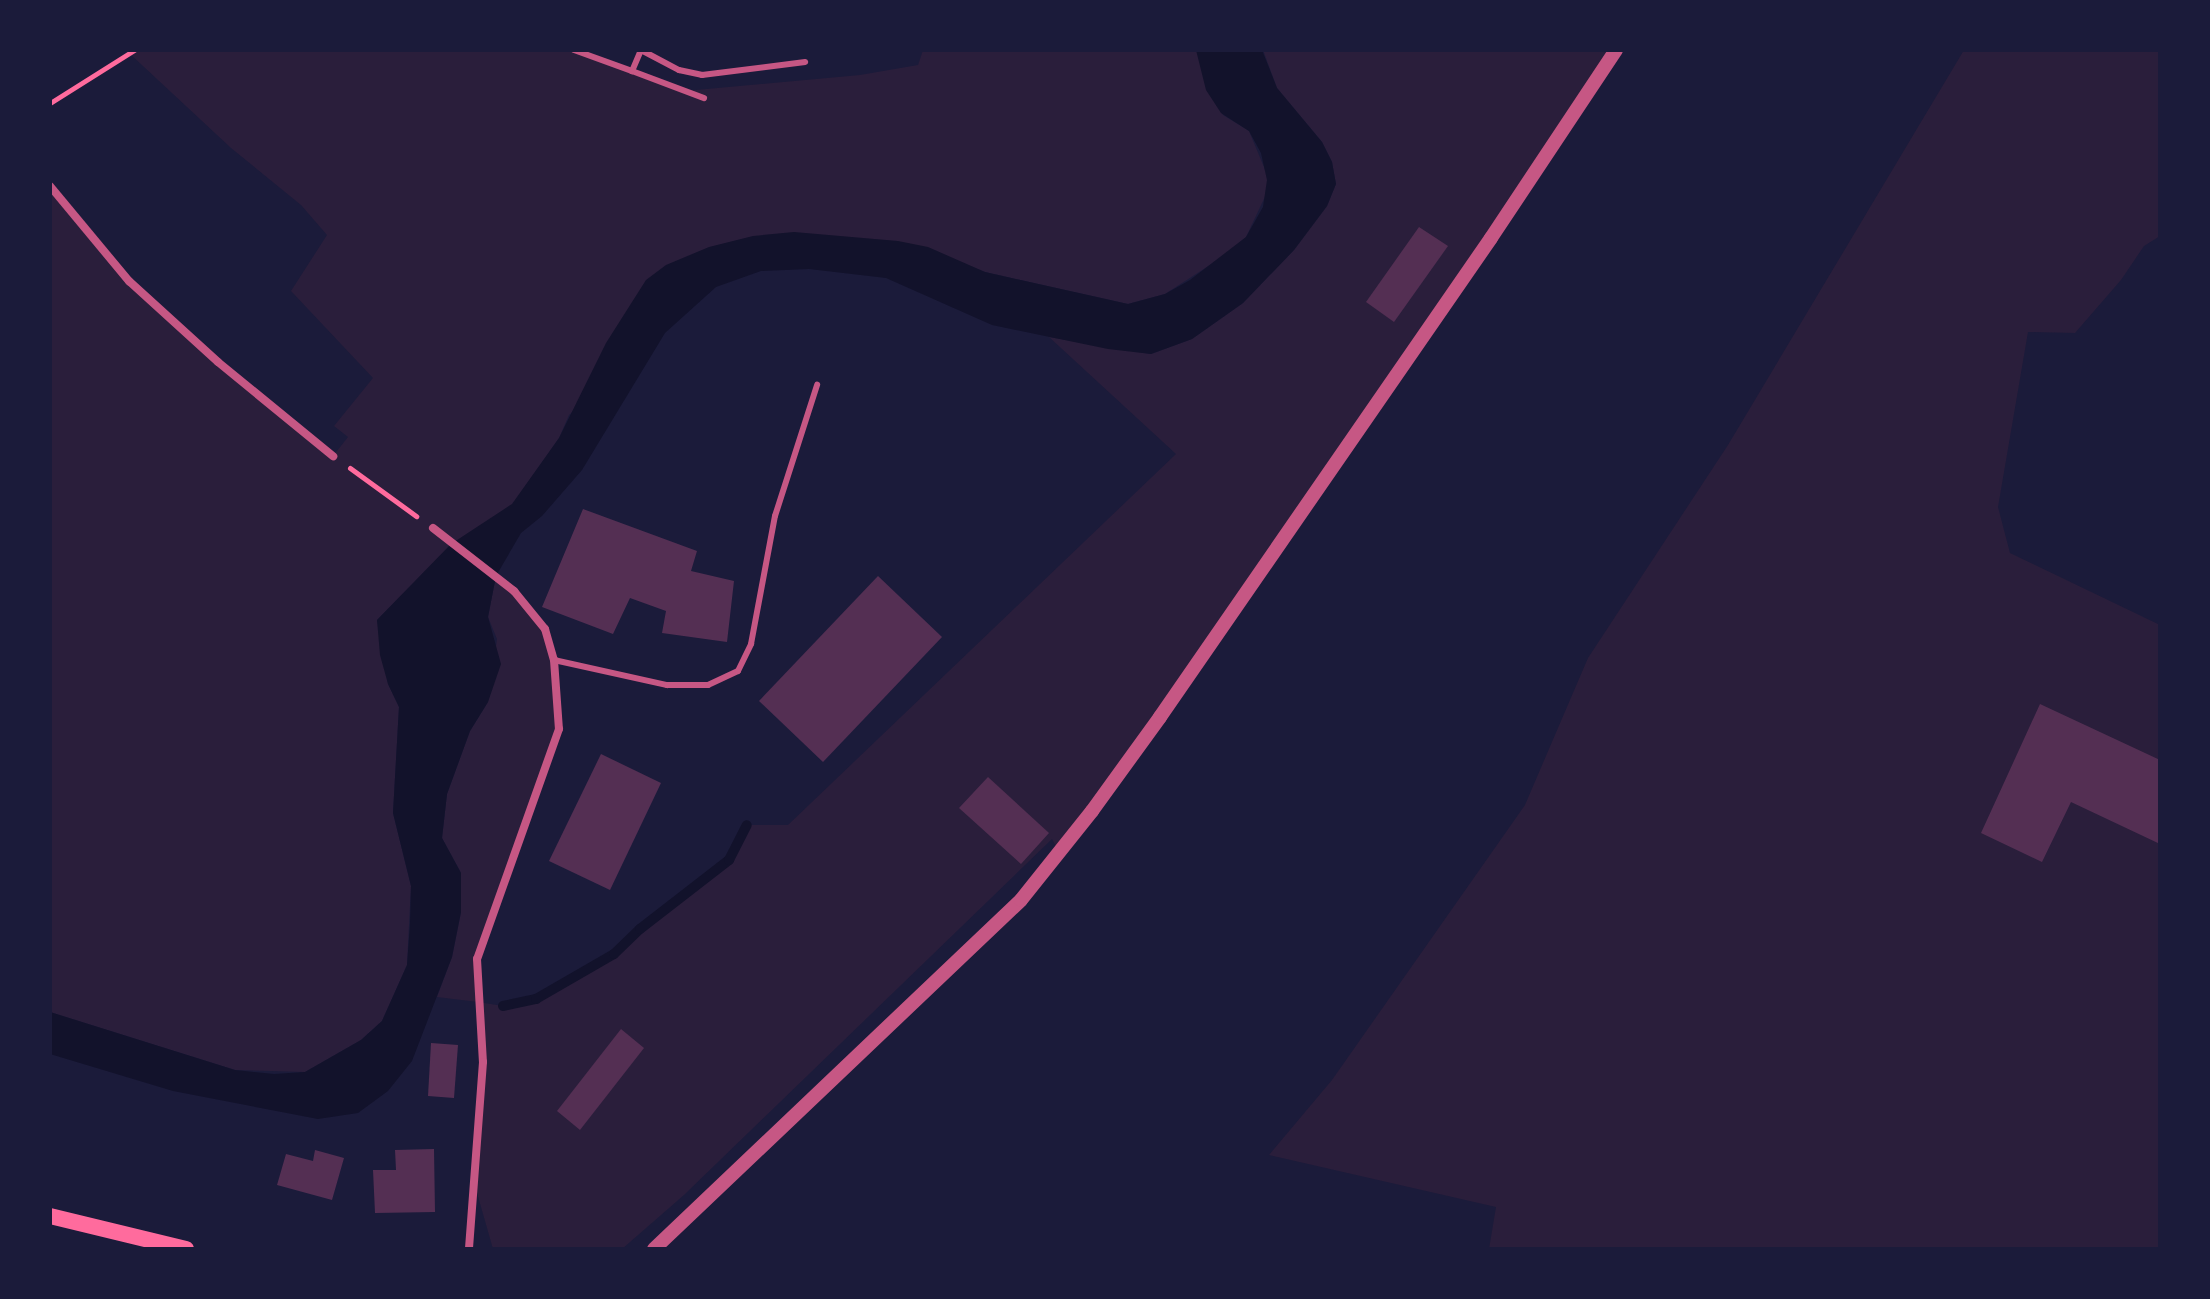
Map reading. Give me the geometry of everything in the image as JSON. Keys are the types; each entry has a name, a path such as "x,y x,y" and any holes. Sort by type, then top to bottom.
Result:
{"main road":[{"path":"50,1216 175,1248"}],"street":[{"path":"654,1249 1021,900 1092,811 1160,717 1509,213 1616,50"},
{"path":"50,186 129,281 218,362 333,456"},
{"path":"433,528 514,591 545,629 554,660 559,729 477,959 483,1062 469,1249"}],"lane":[{"path":"574,50 704,98"},
{"path":"632,71 641,50 679,70 702,75 805,62"},
{"path":"554,660 667,685 708,685 738,671 751,644 775,516 817,385"}],"path":[{"path":"51,101 134,50"},
{"path":"333,456 433,528"}],"shaded area":[{"path":"134,50 574,50 685,91 860,75 918,65 923,50 1196,50 1223,115 1249,131 1271,184 1246,237 1227,254 1165,294 1128,304 985,272 910,244 771,235 569,415 559,438 511,507 451,545 377,620 388,684 399,707 393,813 411,886 407,965 382,1021 361,1040 305,1072 235,1070 50,1012 50,185 120,271 190,336 333,456 348,437 334,426 373,378 291,291 327,235 301,205 231,148 129,53"},
{"path":"1196,50 1262,50 1277,88 1322,142 1332,162 1336,184 1327,206 1294,250 1243,303 1192,339 1151,354 1108,349 992,325 886,278 809,269 761,271 716,287 665,333 582,470 542,516 521,533 496,576 488,617 501,664 488,702 470,731 447,794 442,838 461,873 461,912 452,957 412,1061 388,1091 358,1113 318,1119 173,1091 50,1054 50,1012 235,1070 274,1074 305,1072 361,1040 382,1021 407,965 410,924 411,886 393,813 399,707 388,684 380,655 377,620 451,544 512,504 559,438 606,343 646,280 666,265 709,247 753,236 794,232 898,241 928,247 985,272 1128,304 1165,294 1190,280 1246,237 1263,207 1267,180 1261,153 1249,131 1221,113 1206,90"},
{"path":"1263,50 1616,50 1059,852 1052,839 684,1195 622,1249 493,1249 475,1186 483,1062 478,1002 503,1006 536,999 614,954 640,929 729,860 747,825 788,825 1176,454 1049,337 1151,354 1192,339 1243,303 1294,250 1327,206 1336,184 1332,162 1322,142 1277,88"},
{"path":"1964,50 2160,50 2160,236 2144,246 2121,280 2075,333 2028,332 1998,507 2010,553 2160,625 2160,1249 1489,1249 1496,1207 1269,1155 1332,1080 1525,805 1588,658 1728,445"},
{"path":"496,576 545,629 554,660 559,729 477,959 478,1002 437,997 452,957 461,912 461,873 442,838 447,794 470,731 488,702 497,639 488,617"}],"building":[{"path":"1419,227 1448,246 1394,322 1366,302"},
{"path":"583,509 697,551 691,571 734,581 727,642 662,633 666,611 630,598 613,634 542,607"},
{"path":"878,576 942,637 823,762 759,701"},
{"path":"2040,704 2160,760 2160,844 2071,802 2042,862 1981,833"},
{"path":"601,754 661,783 610,890 549,861"},
{"path":"988,777 1049,833 1021,864 959,808"},
{"path":"621,1029 644,1048 580,1130 557,1111"},
{"path":"431,1043 458,1045 454,1098 428,1096"},
{"path":"434,1149 435,1212 375,1213 373,1170 396,1170 395,1150"},
{"path":"315,1150 344,1158 332,1200 277,1185 286,1154 313,1161"}],"waterway":[{"path":"503,1006 536,999 614,954 640,929 729,860 747,825"}]}
